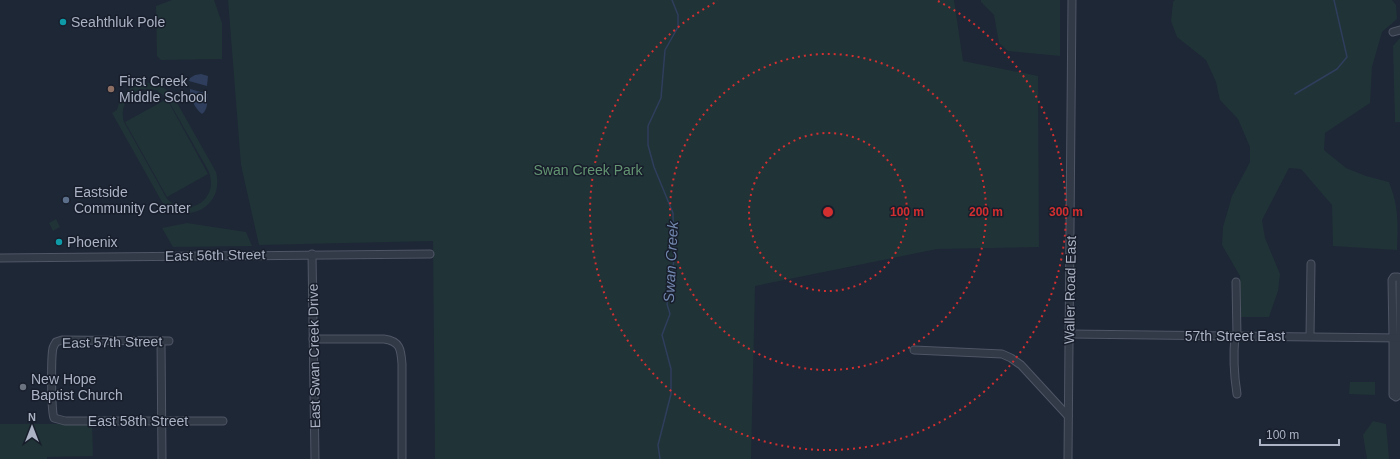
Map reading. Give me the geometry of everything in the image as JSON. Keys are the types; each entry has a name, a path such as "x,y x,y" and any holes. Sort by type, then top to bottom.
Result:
{"street":[{"name":"Waller Road East","path":"1068,459 1072,0"},
{"path":"1393,32 1400,30"},
{"name":"East Swan Creek Drive","path":"312,254 315,459"},
{"name":"East 56th Street","path":"0,258 430,254"},
{"path":"1310,336 1311,264"},
{"path":"1398,338 1393,395 1396,397 1400,394 1398,338 1392,280 1396,277 1400,279 1398,338"},
{"path":"1236,282 1236,336 1234,362 1237,394"},
{"name":"57th Street East","path":"1070,334 1398,338"},
{"path":"313,339 384,339 392,340 398,346 402,364 402,459"},
{"name":"East 57th Street","path":"54,418 52,404 52,358 53,349 58,341 169,341"},
{"path":"161,341 162,459"},
{"path":"914,350 1002,354 1011,358 1021,366 1068,416"},
{"name":"East 58th Street","path":"54,418 56,420 64,421 223,421"}],"green space":[{"path":"172,0 214,0 222,23 222,59 161,60 157,56 156,6"},
{"name":"Swan Creek Park","path":"228,0 954,0 963,61 1038,76 1039,247 937,249 755,286 751,459 435,459 433,241 259,245 241,165"},
{"path":"981,0 1060,0 1060,56 1008,51 999,43 994,15 981,2"},
{"path":"1175,0 1392,0 1396,5 1397,19 1382,32 1372,67 1370,103 1325,133 1324,150 1346,168 1366,176 1389,182 1395,200 1398,224 1397,250 1333,246 1332,205 1301,169 1289,168 1262,220 1265,238 1280,274 1278,291 1269,317 1241,317 1240,276 1222,245 1223,227 1232,196 1250,162 1250,147 1238,119 1220,100 1216,82 1206,60 1177,37 1171,21 1173,2"},
{"path":"1400,38 1400,122 1395,122 1393,46"},
{"path":"144,83 160,85 172,94 216,172 217,184 215,195 202,209 182,213 172,209 162,202 112,113 117,110 121,99 128,90","holes":["142,89 156,90 167,98 208,170 211,180 207,197 201,203 193,206 185,207 176,205 167,199 124,122 124,106 132,94"]},
{"path":"167,99 208,174 167,197 125,122"},
{"path":"56,219 60,227 53,231 49,223"},
{"path":"187,223 246,232 252,246 173,247 162,228"},
{"path":"1350,382 1375,382 1375,395 1349,394"},
{"path":"1373,421 1386,424 1389,459 1367,459 1363,435"},
{"path":"0,424 92,424 93,456 47,457 47,459 0,459"}],"water":[{"path":"201,74 208,76 207,86 189,81 190,78 195,75"},
{"path":"190,89 208,94 206,108 202,114 197,110 193,103"}],"waterway":[{"name":"Swan Creek","path":"660,459 658,445 671,394 671,369 662,335 670,314 667,304 674,260 673,213 654,167 648,145 648,126 661,98 665,50 678,27 678,15 672,0"},
{"path":"1295,94 1337,69 1347,57 1334,0"}],"place":[{"name":"Seahthluk Pole","path":"63,22"},
{"name":"First Creek Middle School","path":"111,89"},
{"name":"Eastside Community Center","path":"66,200"},
{"name":"Phoenix","path":"59,242"},
{"name":"New Hope Baptist Church","path":"23,387"}]}
